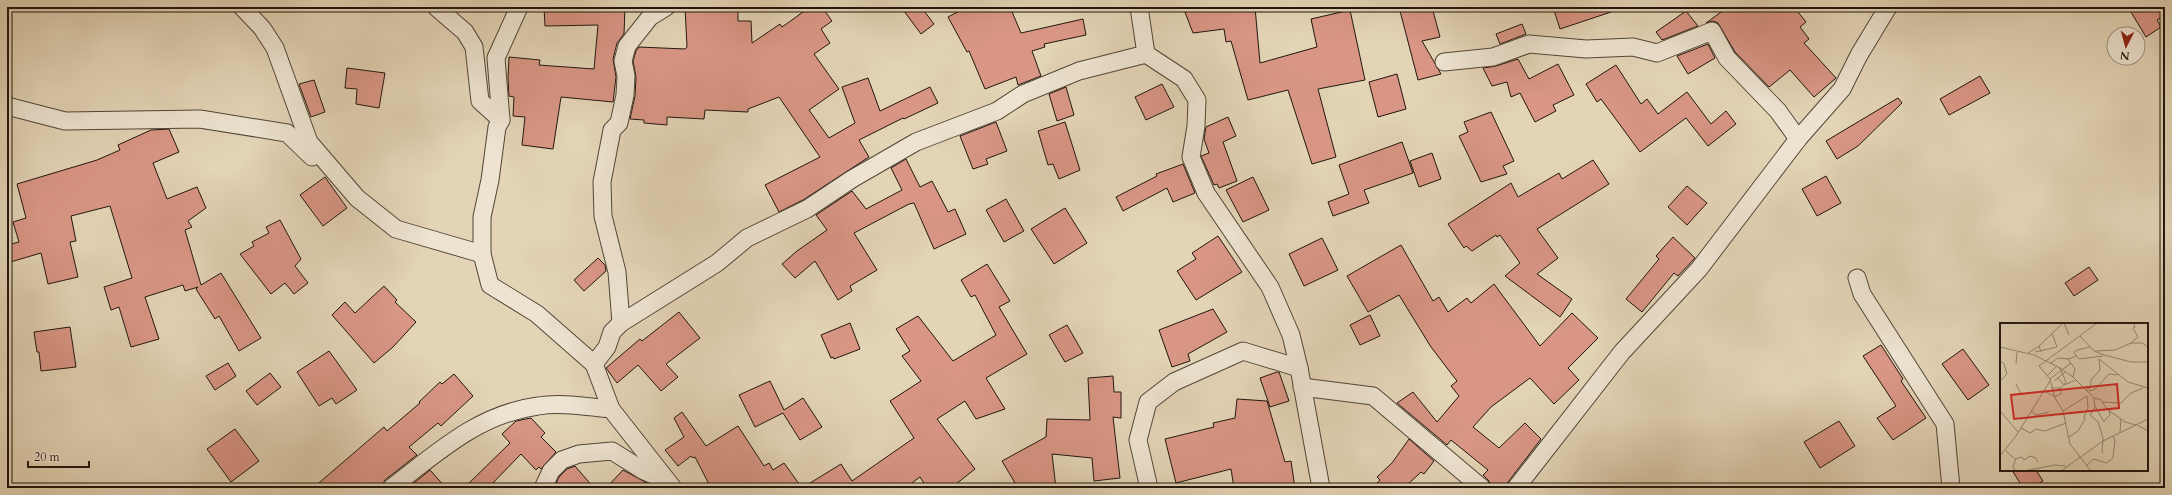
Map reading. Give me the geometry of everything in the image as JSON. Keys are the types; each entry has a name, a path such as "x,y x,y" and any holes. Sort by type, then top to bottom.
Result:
{"street":[{"path":"242,7 262,28 275,48 309,142 357,198"},
{"path":"436,7 465,32 474,47 480,101 500,120"},
{"path":"519,7 496,58 500,120 497,127 490,180 482,217 482,254 490,286 537,314 594,364 611,409 670,484"},
{"path":"621,322 617,272 603,216 602,182 612,130 619,124 625,95 626,76 623,61 627,46 650,17 666,7"},
{"path":"1139,7 1146,54"},
{"path":"1516,488 1622,352 1699,269 1798,139 1842,88 1859,55 1888,7"},
{"path":"1444,62 1493,57 1529,44 1586,48 1633,47 1657,53 1712,31 1727,58 1778,111 1798,139"},
{"path":"594,364 607,347 612,332 621,322 717,263 748,238 807,209 852,179 916,142 997,111 1023,94 1079,71 1146,54 1184,79 1197,100 1196,126 1190,157 1206,193 1270,287 1291,335 1299,368 1321,488"},
{"path":"7,106 65,121 200,118 287,133 357,198 396,229 482,254"},
{"path":"1857,278 1862,294 1945,424 1951,488"},
{"path":"1149,488 1138,440 1148,402 1174,382 1242,352 1299,368"},
{"path":"1302,387 1373,396 1482,488"},
{"path":"391,488 473,427 503,413 539,406 575,405 611,409"},
{"path":"543,488 551,471 562,460 579,454 612,451 644,471 670,484"}],"building":[{"path":"544,7 625,7 624,34 617,43 613,59 616,77 613,102 561,97 553,149 522,145 525,117 513,116 514,97 509,96 509,57 540,60 539,65 594,69 598,25 545,26"},
{"path":"685,7 738,7 738,21 751,21 752,43 780,24 782,27 810,7 822,7 832,21 821,29 830,43 814,54 839,89 809,110 829,138 855,123 842,87 868,78 880,111 930,87 938,103 904,119 903,118 859,140 869,157 803,200 779,212 765,185 820,157 779,97 748,109 748,112 705,110 704,119 667,117 667,125 644,123 644,120 630,119 635,96 636,77 633,61 636,51 639,47 685,49 687,47"},
{"path":"901,7 921,7 934,24 921,34"},
{"path":"967,7 1010,7 1021,33 1083,19 1086,35 1044,44 1045,47 1032,51 1041,76 1018,85 1016,77 985,89 969,51 967,52 948,17"},
{"path":"1183,7 1255,7 1260,63 1317,47 1311,19 1350,10 1365,80 1318,89 1336,157 1312,164 1288,90 1248,100 1231,41 1226,42 1224,29 1193,33"},
{"path":"1399,7 1432,7 1440,37 1422,41 1441,74 1418,80"},
{"path":"1553,7 1616,7 1617,10 1560,29"},
{"path":"1728,7 1794,7 1806,22 1800,27 1809,39 1804,43 1836,78 1814,97 1790,70 1769,87 1735,52 1718,23 1713,21 1706,23"},
{"path":"2128,7 2165,7 2165,15 2157,20 2161,27 2146,37 2146,26 2139,26"},
{"path":"1686,11 1698,26 1662,40 1656,32"},
{"path":"1522,24 1526,34 1500,44 1496,34"},
{"path":"1708,44 1715,58 1688,74 1677,56"},
{"path":"1518,59 1529,79 1558,64 1574,95 1553,105 1556,111 1535,122 1520,93 1511,97 1507,82 1492,86 1483,68 1496,66"},
{"path":"1616,65 1641,104 1647,99 1658,114 1687,92 1711,124 1726,111 1736,124 1708,146 1686,118 1640,152 1601,99 1597,102 1586,84"},
{"path":"347,68 385,73 379,108 356,104 357,89 345,88"},
{"path":"1397,74 1406,109 1378,117 1369,82"},
{"path":"1980,76 1990,93 1949,115 1940,99"},
{"path":"314,80 325,112 311,117 299,84"},
{"path":"1162,84 1174,107 1146,120 1135,97"},
{"path":"1066,87 1074,115 1057,121 1049,94"},
{"path":"1898,98 1902,103 1858,146 1837,159 1826,141"},
{"path":"1491,112 1514,161 1503,166 1507,174 1481,182 1459,136 1468,132 1464,122"},
{"path":"1228,117 1236,136 1223,142 1237,181 1219,188 1217,184 1214,185 1201,156 1209,153 1204,139 1206,127"},
{"path":"996,122 1007,151 986,159 988,164 973,169 960,136"},
{"path":"1065,122 1080,170 1059,179 1053,164 1048,165 1038,131"},
{"path":"169,129 179,152 153,163 167,199 197,187 206,208 188,221 192,227 185,230 201,285 221,273 261,338 239,351 219,316 215,319 196,289 198,287 185,291 183,285 145,297 159,339 131,347 119,307 111,310 104,287 132,278 110,206 71,216 76,241 70,242 78,277 48,284 41,253 7,263 7,245 19,242 13,222 26,218 17,184 97,160 120,150 118,145 151,130"},
{"path":"1402,142 1413,173 1364,190 1369,203 1333,216 1328,202 1349,194 1339,165"},
{"path":"1432,153 1441,179 1419,187 1410,161"},
{"path":"906,159 920,187 932,181 948,212 955,209 966,234 934,249 914,203 909,204 854,233 877,270 850,286 852,291 838,300 815,261 795,278 782,264 797,251 827,230 816,215 852,191 866,209 902,190 891,168"},
{"path":"1593,160 1609,184 1537,229 1558,258 1537,274 1572,299 1560,317 1505,276 1520,263 1500,235 1497,237 1496,235 1472,251 1466,246 1464,248 1448,224 1511,183 1518,197 1559,173 1562,179"},
{"path":"1183,164 1195,193 1173,202 1167,188 1123,211 1116,197 1157,176 1156,174"},
{"path":"1826,176 1841,203 1817,216 1802,189"},
{"path":"325,177 347,208 323,226 300,195"},
{"path":"1253,177 1269,210 1243,222 1226,190"},
{"path":"1687,186 1707,203 1687,225 1668,207"},
{"path":"1006,199 1024,231 1004,242 986,210"},
{"path":"1065,208 1087,243 1054,264 1031,229"},
{"path":"280,220 301,259 295,266 308,283 294,294 285,283 271,294 240,254 254,246 252,242 269,233 266,227"},
{"path":"1218,236 1242,272 1196,300 1177,271 1196,259 1192,253"},
{"path":"1673,237 1695,258 1678,276 1674,273 1642,312 1626,299 1659,259 1656,256"},
{"path":"1322,238 1338,270 1304,286 1289,254"},
{"path":"1401,245 1433,301 1439,297 1448,312 1467,298 1471,303 1494,284 1540,346 1572,313 1598,338 1568,368 1579,380 1554,404 1530,378 1491,407 1473,427 1499,448 1525,423 1541,439 1508,482 1506,488 1492,488 1489,481 1483,475 1488,470 1451,440 1447,445 1397,403 1413,392 1437,422 1459,396 1451,386 1457,381 1431,347 1399,295 1368,312 1347,276"},
{"path":"598,258 605,265 606,271 584,291 574,280"},
{"path":"987,264 1010,301 999,307 1027,354 986,378 1005,409 976,419 965,401 937,419 975,469 951,488 927,488 920,477 905,488 802,488 841,464 852,481 914,438 890,401 921,381 902,356 910,351 896,329 918,316 953,361 996,335 975,295 971,297 961,280"},
{"path":"2089,267 2098,280 2074,296 2065,283"},
{"path":"384,286 397,300 395,302 416,322 393,347 374,363 332,315 345,302 355,313"},
{"path":"1213,309 1227,332 1188,354 1190,361 1172,367 1159,330"},
{"path":"679,312 700,338 666,364 678,377 661,391 638,365 617,383 606,368 640,339 642,341"},
{"path":"1370,315 1380,336 1360,345 1350,325"},
{"path":"850,323 860,349 834,359 833,357 831,358 821,335"},
{"path":"1067,325 1083,353 1065,362 1049,335"},
{"path":"70,327 76,367 41,371 39,352 37,352 34,332"},
{"path":"1881,345 1903,379 1901,381 1926,418 1893,440 1877,418 1896,406 1863,356"},
{"path":"1963,349 1989,385 1968,400 1942,364"},
{"path":"329,351 357,390 336,404 332,398 319,406 297,372"},
{"path":"228,363 236,376 215,390 206,376"},
{"path":"1279,372 1289,401 1270,407 1260,378"},
{"path":"270,373 281,387 257,405 246,391"},
{"path":"454,374 473,396 441,426 438,423 409,447 417,455 385,480 381,488 313,488 384,427 387,431 420,403 419,402 440,382 442,384"},
{"path":"1113,376 1114,392 1121,392 1121,418 1113,417 1120,478 1094,481 1092,458 1052,454 1056,488 1018,488 1002,461 1046,437 1047,419 1090,420 1088,378"},
{"path":"770,381 784,410 803,398 822,427 800,440 783,413 755,427 739,395"},
{"path":"1237,399 1267,401 1285,462 1291,461 1295,488 1234,488 1231,469 1176,483 1165,439 1214,427 1213,423 1235,418"},
{"path":"682,412 706,446 738,426 764,466 769,463 773,470 784,463 802,488 711,488 695,457 693,458 691,456 678,466 665,450 684,437 674,418"},
{"path":"531,418 545,433 541,437 556,452 541,469 539,467 536,470 521,454 488,488 464,488 510,443 502,434 516,421"},
{"path":"1839,421 1855,446 1820,468 1804,442"},
{"path":"235,429 259,461 231,482 207,449"},
{"path":"1409,439 1434,461 1424,474 1421,472 1404,488 1373,488 1380,480 1377,477 1392,463"},
{"path":"575,466 594,488 557,488 555,486 559,477 567,469"},
{"path":"430,470 446,488 407,488 414,483"},
{"path":"623,470 647,483 651,488 606,488"},
{"path":"2013,471 2037,471 2043,481 2031,488 2023,488"}]}
